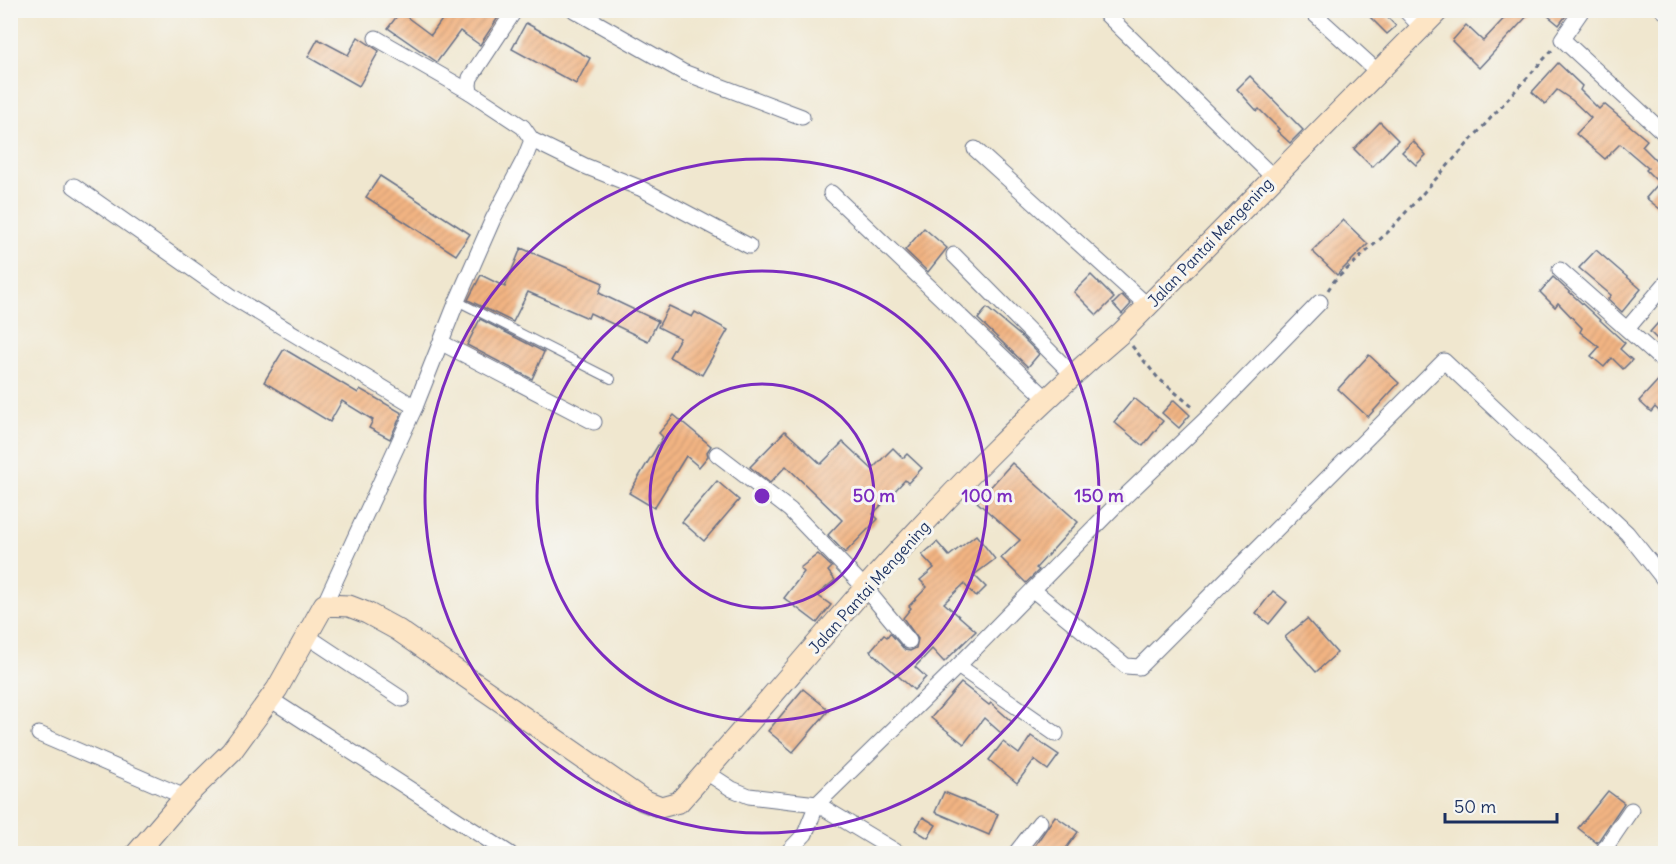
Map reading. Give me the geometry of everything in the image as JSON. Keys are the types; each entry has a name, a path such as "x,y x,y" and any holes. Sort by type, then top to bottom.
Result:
{"street":[{"path":"470,92 470,78 515,10"},
{"path":"573,10 683,72 802,117"},
{"path":"1310,10 1378,72"},
{"path":"1405,10 1421,27"},
{"name":"Jalan Pantai Mengening","path":"324,605 349,606 398,630 643,800 661,807 679,802 865,588 990,454 1048,400 1072,374 1121,333 1439,10"},
{"path":"1582,10 1562,39 1665,135"},
{"path":"1105,13 1273,177"},
{"path":"376,38 470,92 523,127 532,140 585,166 640,188 749,246"},
{"path":"136,854 185,797 231,752 270,699 307,636 324,605 415,407 457,301 493,219 532,140"},
{"path":"975,149 1148,306"},
{"path":"74,186 231,296 415,407"},
{"path":"831,193 1048,400"},
{"path":"954,255 1072,374"},
{"path":"1560,270 1665,364"},
{"path":"1627,329 1665,283"},
{"path":"786,854 805,834 821,806 1117,504 1206,419 1320,303"},
{"path":"442,343 594,422"},
{"path":"1033,590 1126,666 1139,667 1444,361 1626,533 1665,582"},
{"path":"717,454 790,510 865,588 909,641"},
{"path":"307,636 402,699"},
{"path":"958,666 1056,734"},
{"path":"270,699 510,854"},
{"path":"39,734 185,797"},
{"path":"706,772 732,789 749,796 821,806 900,854"},
{"path":"1601,854 1631,810"},
{"path":"1015,854 1040,822"}],"lane":[{"path":"457,301 611,379"}],"path":[{"path":"1320,303 1335,281 1388,232 1562,39"},
{"path":"1121,333 1158,378 1206,419"}],"building":[{"path":"449,10 503,10 480,45 460,31 437,62 388,28 400,12 431,35"},
{"path":"1363,10 1380,10 1396,26 1387,34"},
{"path":"1512,10 1533,10 1479,68 1452,41 1466,25 1483,41"},
{"path":"1541,10 1570,10 1559,25"},
{"path":"526,23 590,58 576,84 512,49"},
{"path":"358,37 379,51 359,86 308,57 318,39 348,55"},
{"path":"1558,63 1582,86 1580,90 1599,109 1604,104 1647,140 1642,146 1665,169 1665,213 1646,198 1659,183 1646,170 1648,168 1620,144 1605,159 1576,134 1591,118 1572,100 1557,90 1545,104 1532,92"},
{"path":"1250,76 1303,130 1290,143 1277,131 1279,129 1259,109 1257,111 1237,89"},
{"path":"1380,122 1398,140 1372,167 1354,149"},
{"path":"1413,141 1426,155 1416,165 1402,152"},
{"path":"380,176 470,234 456,255 366,197"},
{"path":"1343,220 1368,244 1337,275 1312,251"},
{"path":"924,228 947,248 928,272 905,250"},
{"path":"521,248 603,283 599,293 658,321 648,341 590,313 588,318 528,292 513,322 468,300 481,275 505,287"},
{"path":"1596,250 1641,289 1622,312 1608,299 1611,295 1579,268"},
{"path":"1091,275 1114,298 1097,315 1074,292"},
{"path":"1553,277 1625,343 1620,349 1632,360 1623,369 1612,358 1604,367 1591,356 1599,347 1580,332 1582,328 1558,303 1555,307 1540,292"},
{"path":"1122,295 1131,304 1122,314 1113,304"},
{"path":"669,306 692,317 695,312 728,330 702,375 669,357 680,338 658,327"},
{"path":"987,308 1039,354 1028,367 978,319"},
{"path":"1665,315 1665,347 1650,332"},
{"path":"480,319 544,352 532,379 467,345"},
{"path":"284,349 358,393 360,389 402,413 390,439 369,428 373,420 342,401 330,422 264,382"},
{"path":"1369,355 1399,383 1368,417 1338,389"},
{"path":"1664,374 1665,417 1655,407 1651,412 1639,401"},
{"path":"1134,398 1163,421 1143,446 1114,422"},
{"path":"1174,400 1190,415 1179,428 1162,413"},
{"path":"674,415 711,446 707,452 708,456 699,467 686,456 654,508 629,493 663,437 659,433"},
{"path":"785,431 821,464 843,442 872,469 893,448 903,458 907,454 922,468 908,483 905,480 873,514 878,519 845,553 828,535 842,520 786,466 770,483 750,467"},
{"path":"1012,463 1078,522 1036,568 1039,570 1026,583 1001,558 1020,540 977,502"},
{"path":"717,481 739,500 704,541 682,522"},
{"path":"976,535 995,559 974,575 986,587 976,597 964,584 944,603 976,631 944,662 932,649 915,667 926,677 914,690 870,651 884,635 887,637 890,633 905,650 910,651 916,648 918,639 903,618 911,608 909,606 927,587 920,580 934,568 922,555 937,542 949,556"},
{"path":"818,554 832,567 828,571 835,580 817,595 831,605 817,623 784,598 804,572 800,568"},
{"path":"1273,591 1287,602 1269,624 1256,613"},
{"path":"1307,619 1337,653 1316,672 1285,637"},
{"path":"961,683 989,705 991,703 1012,722 1001,733 984,718 964,744 931,718"},
{"path":"803,689 829,710 793,752 768,731"},
{"path":"1031,736 1059,755 1048,770 1034,760 1017,783 989,760 1003,742 1019,754"},
{"path":"1608,791 1624,803 1597,843 1578,828"},
{"path":"944,792 998,814 989,835 935,812"},
{"path":"1055,816 1078,832 1062,854 1029,854"},
{"path":"923,817 936,825 928,838 915,830"}]}
